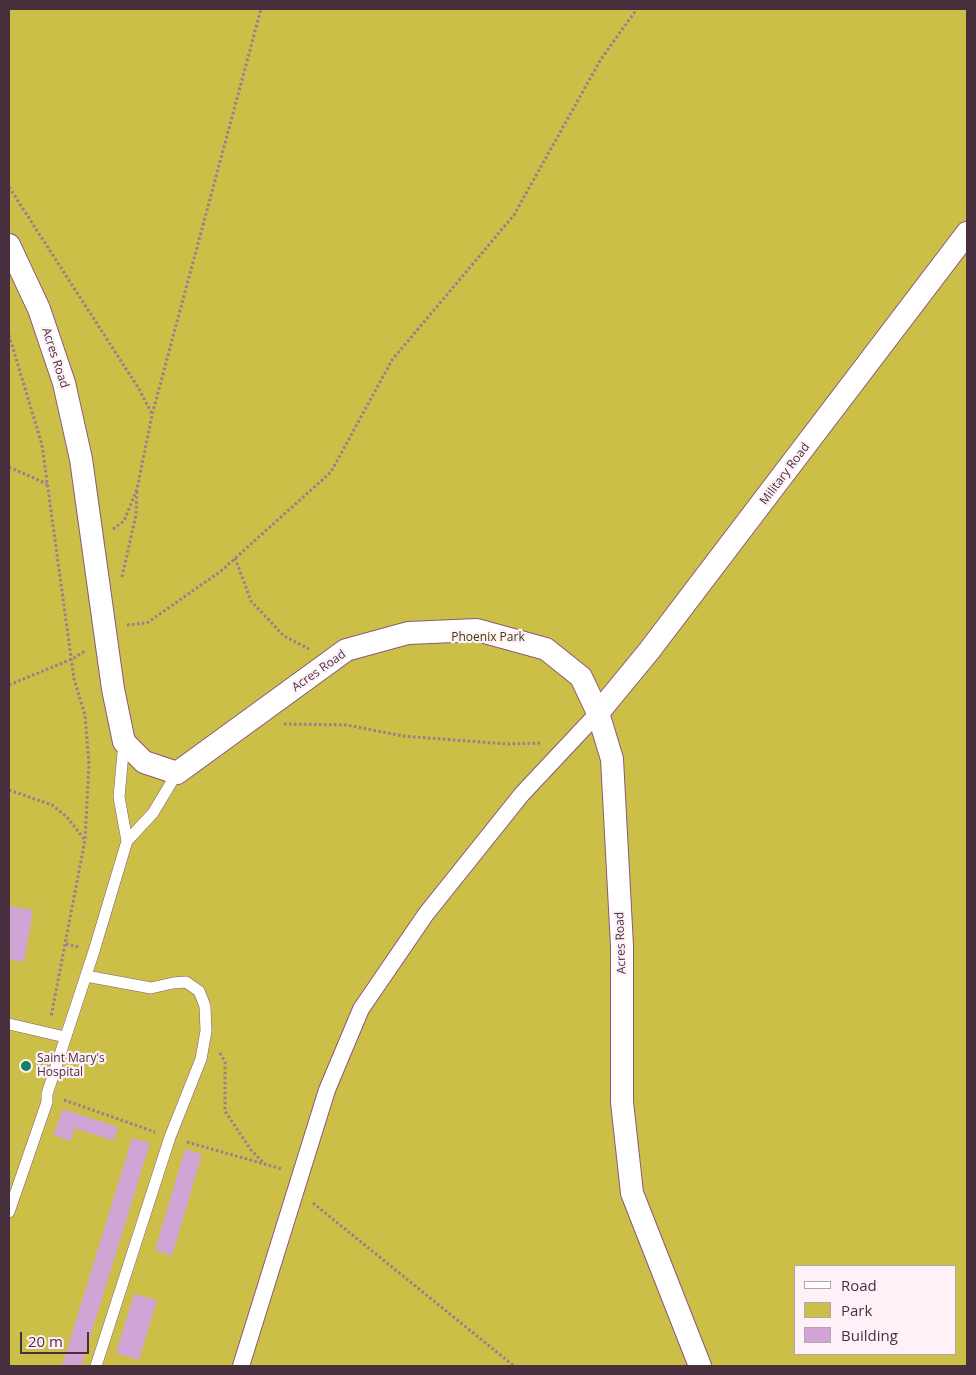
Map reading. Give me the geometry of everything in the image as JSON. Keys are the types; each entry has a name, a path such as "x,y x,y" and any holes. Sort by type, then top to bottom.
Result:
{"street":[{"name":"Military Road","path":"598,713 655,643 967,233"},
{"name":"Acres Road","path":"9,245 39,309 64,383 80,459 113,689 124,742"},
{"name":"Acres Road","path":"177,773 346,650 408,633 477,630 546,649 582,678 598,713 612,759 622,946 622,1102 632,1193 700,1366"},
{"path":"242,1366 326,1090 361,1009 426,914 522,794 598,713"},
{"path":"124,742 144,762 177,773"}],"lane":[{"path":"124,742 119,798 127,841"},
{"path":"9,1212 47,1102 47,1094 86,976 127,841 152,812 177,773"},
{"path":"86,976 152,988 172,982 186,982 199,991 202,998 205,1006 206,1031 201,1059 170,1137 96,1366"},
{"path":"9,1024 66,1037"}],"path":[{"path":"121,580 136,515 137,489 152,415 261,9"},
{"path":"119,626 147,623 221,571 331,472 392,360 514,215 601,59 638,9"},
{"path":"9,187 134,381 152,415"},
{"path":"9,335 42,445 74,680 85,715 88,764 85,840 48,1032"},
{"path":"9,467 48,484"},
{"path":"90,537 109,531 124,520 137,489"},
{"path":"235,558 251,601 284,636 332,661"},
{"path":"9,685 72,659 92,646"},
{"path":"276,725 348,725 403,736 507,744 538,744 560,741 576,736"},
{"path":"9,790 52,805 67,817 85,840"},
{"path":"66,944 80,947"},
{"path":"206,1031 225,1062 225,1111 251,1150 265,1165"},
{"path":"47,1094 170,1137 265,1165 297,1181 514,1366"}],"green space":[{"name":"Phoenix Park","path":"9,9 967,9 967,1366 9,1366"}],"building":[{"path":"9,906 33,910 24,962 9,959"},
{"path":"63,1109 118,1127 114,1141 75,1128 71,1141 53,1135"},
{"path":"132,1138 150,1143 81,1366 62,1366"},
{"path":"185,1149 202,1154 172,1256 155,1250"},
{"path":"134,1294 157,1300 139,1360 116,1353"}],"place":[{"name":"Saint Mary's Hospital","path":"26,1066"}]}
